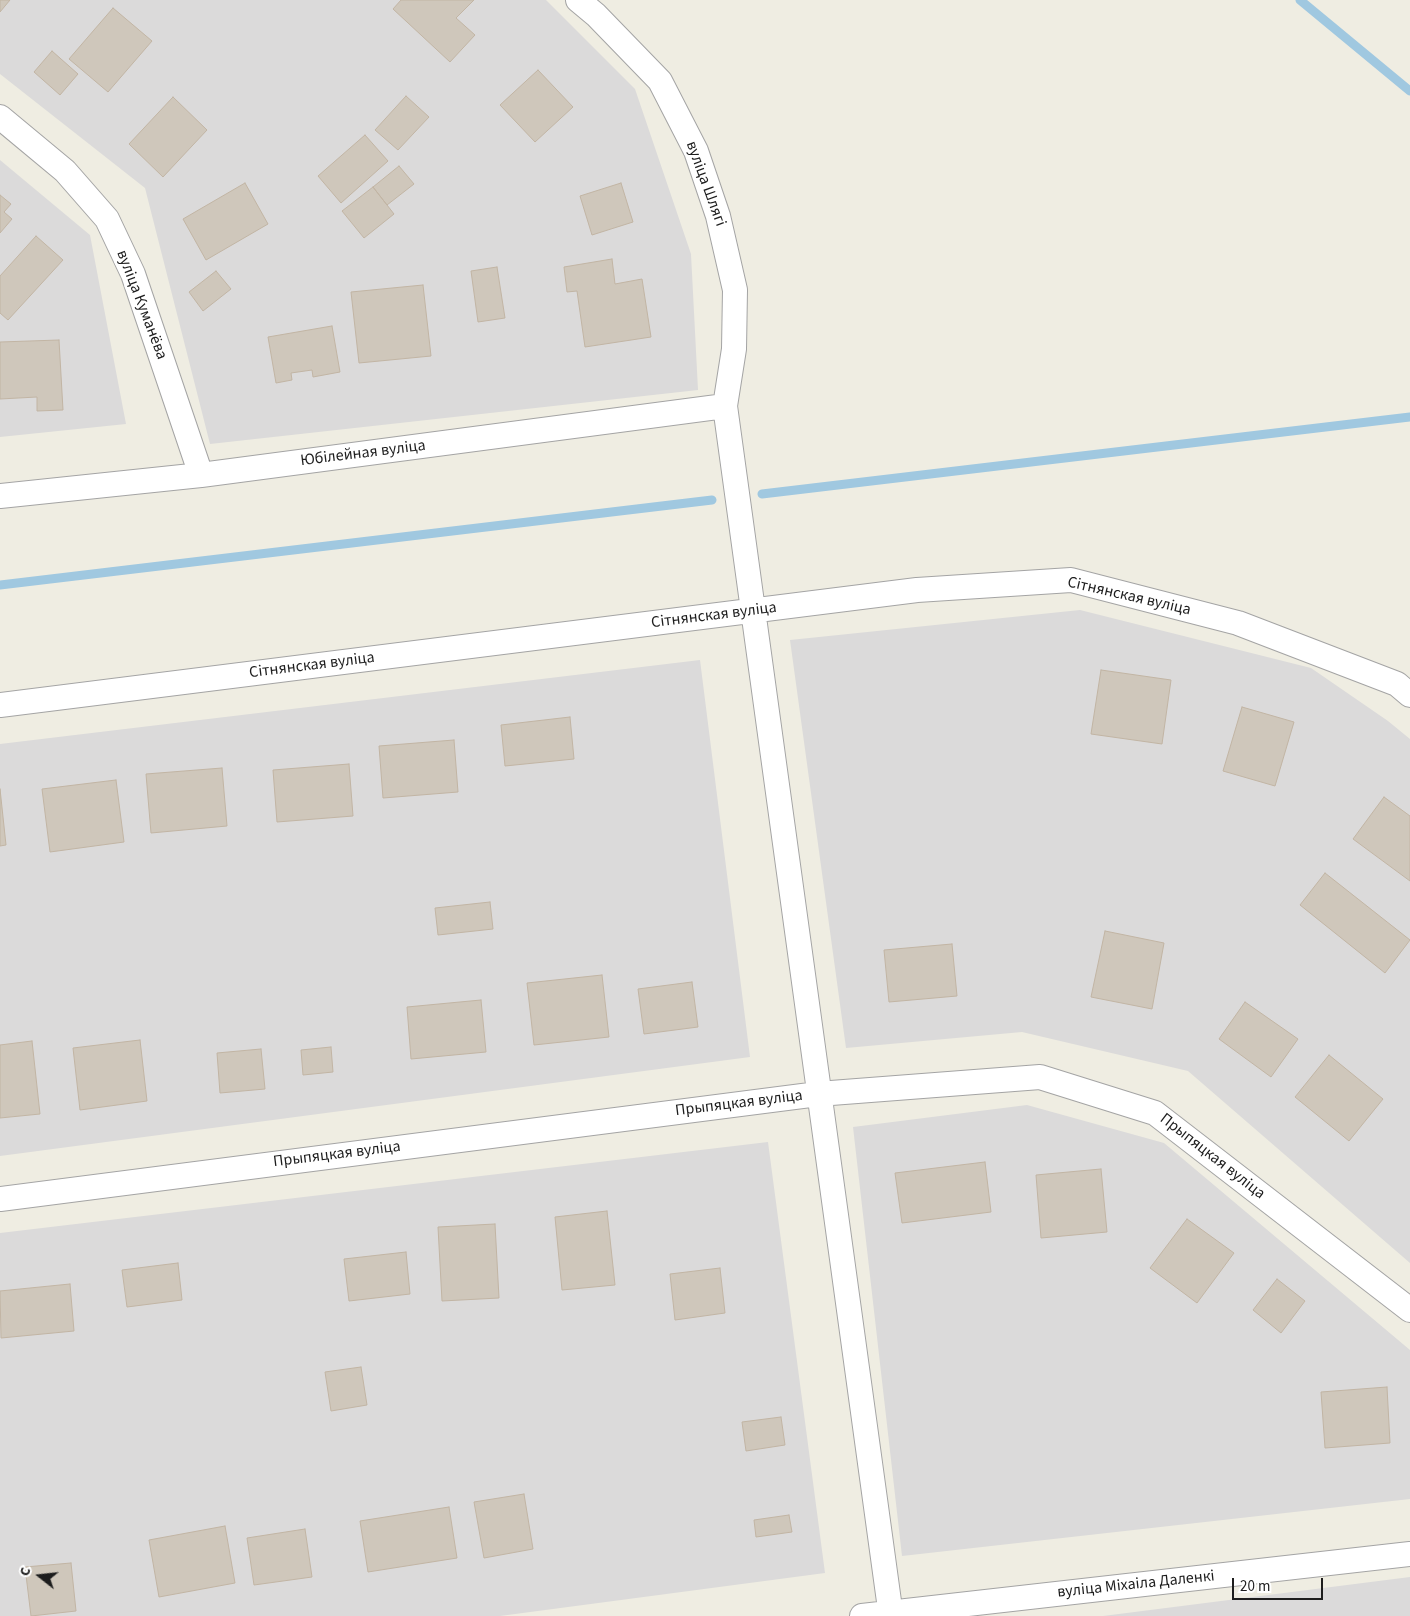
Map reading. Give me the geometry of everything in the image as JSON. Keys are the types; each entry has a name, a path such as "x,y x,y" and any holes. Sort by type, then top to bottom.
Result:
{"street":[{"name":"вуліца Шлягі","path":"578,0 596,15 660,81 696,151 718,216 735,290 734,349 725,406 890,1614"},
{"name":"вуліца Куманёва","path":"0,116 65,171 107,219 133,274 201,475"},
{"name":"Юбілейная вуліца","path":"0,496 201,475 725,406"},
{"name":"Сітнянская вуліца","path":"0,705 918,590 1072,580 1238,623 1397,684 1410,694"},
{"name":"Прыпяцкая вуліца","path":"0,1199 818,1094 1040,1077 1155,1113 1410,1310"},
{"name":"вуліца Міхаіла Даленкі","path":"862,1616 1410,1554"}],"shaded area":[{"path":"0,0 546,0 635,89 691,254 698,390 210,444 145,188 0,74"},
{"path":"0,160 90,235 126,424 0,437"},
{"path":"1080,610 1311,668 1388,721 1410,739 1410,1263 1188,1071 1022,1032 846,1048 790,640"},
{"path":"700,660 750,1057 0,1156 0,744"},
{"path":"1027,1105 1164,1143 1410,1350 1410,1499 902,1556 853,1127"},
{"path":"768,1142 825,1573 500,1616 0,1616 0,1233"},
{"path":"1410,1577 1410,1616 1103,1616"}],"building":[{"path":"0,0 10,0 0,12"},
{"path":"401,0 474,0 456,18 475,35 450,62 393,9"},
{"path":"113,8 152,41 108,92 69,59"},
{"path":"52,51 78,74 60,95 34,72"},
{"path":"538,70 573,107 535,142 500,105"},
{"path":"406,96 429,117 398,150 375,130"},
{"path":"173,97 207,130 163,177 129,144"},
{"path":"365,135 388,161 341,203 318,176"},
{"path":"399,166 414,184 387,205 373,187"},
{"path":"245,183 268,224 206,260 183,219"},
{"path":"621,183 633,222 592,235 580,196"},
{"path":"373,187 394,214 364,238 342,211"},
{"path":"0,195 11,204 4,212 12,219 0,233"},
{"path":"36,236 63,260 8,320 0,313 0,276"},
{"path":"612,259 615,284 642,279 651,337 585,347 577,291 567,292 564,267"},
{"path":"497,267 505,318 478,322 471,271"},
{"path":"216,271 231,289 203,311 189,292"},
{"path":"423,285 431,356 359,363 351,292"},
{"path":"332,326 340,372 313,377 312,370 291,373 292,380 276,383 268,337"},
{"path":"59,340 63,410 37,411 37,397 0,399 0,342"},
{"path":"1101,670 1171,680 1162,744 1091,734"},
{"path":"1242,707 1294,722 1275,786 1223,771"},
{"path":"570,717 574,759 505,766 501,725"},
{"path":"454,740 458,792 383,798 379,746"},
{"path":"349,764 353,816 277,822 273,770"},
{"path":"222,768 227,826 151,833 146,774"},
{"path":"116,780 124,842 50,852 42,789"},
{"path":"0,789 6,845 0,846"},
{"path":"1384,797 1410,816 1410,881 1353,839"},
{"path":"1325,873 1410,940 1385,973 1300,905"},
{"path":"490,902 493,929 438,935 435,908"},
{"path":"1105,931 1164,943 1152,1009 1091,997"},
{"path":"952,944 957,996 889,1002 884,950"},
{"path":"602,975 609,1037 534,1045 527,983"},
{"path":"692,982 698,1027 644,1034 638,989"},
{"path":"481,1000 486,1052 411,1059 407,1007"},
{"path":"1245,1002 1298,1039 1271,1077 1219,1039"},
{"path":"140,1040 147,1101 80,1110 73,1048"},
{"path":"32,1041 40,1114 0,1118 0,1045"},
{"path":"331,1047 333,1072 303,1075 301,1050"},
{"path":"261,1049 265,1089 220,1093 217,1053"},
{"path":"1329,1055 1383,1099 1349,1141 1295,1097"},
{"path":"985,1162 991,1212 902,1223 895,1173"},
{"path":"1101,1169 1107,1232 1041,1238 1036,1175"},
{"path":"607,1211 615,1285 562,1290 555,1217"},
{"path":"1187,1219 1234,1253 1197,1303 1150,1268"},
{"path":"495,1224 499,1298 442,1301 438,1227"},
{"path":"406,1252 410,1294 349,1301 344,1259"},
{"path":"178,1263 182,1300 127,1307 122,1270"},
{"path":"720,1268 725,1313 675,1320 670,1274"},
{"path":"1277,1279 1305,1301 1281,1333 1253,1310"},
{"path":"70,1284 74,1331 1,1338 0,1291"},
{"path":"361,1367 367,1405 331,1411 325,1372"},
{"path":"1387,1387 1390,1443 1325,1448 1321,1392"},
{"path":"781,1417 785,1445 746,1451 742,1422"},
{"path":"524,1494 533,1549 484,1558 474,1502"},
{"path":"449,1507 457,1558 368,1572 360,1521"},
{"path":"789,1515 792,1532 756,1537 754,1520"},
{"path":"225,1526 235,1583 159,1597 149,1540"},
{"path":"305,1529 312,1577 254,1585 247,1538"},
{"path":"71,1563 76,1611 31,1616 25,1567"}],"waterway":[{"path":"1300,0 1410,91"},
{"path":"762,494 1410,417"},
{"path":"0,585 712,500"}]}
